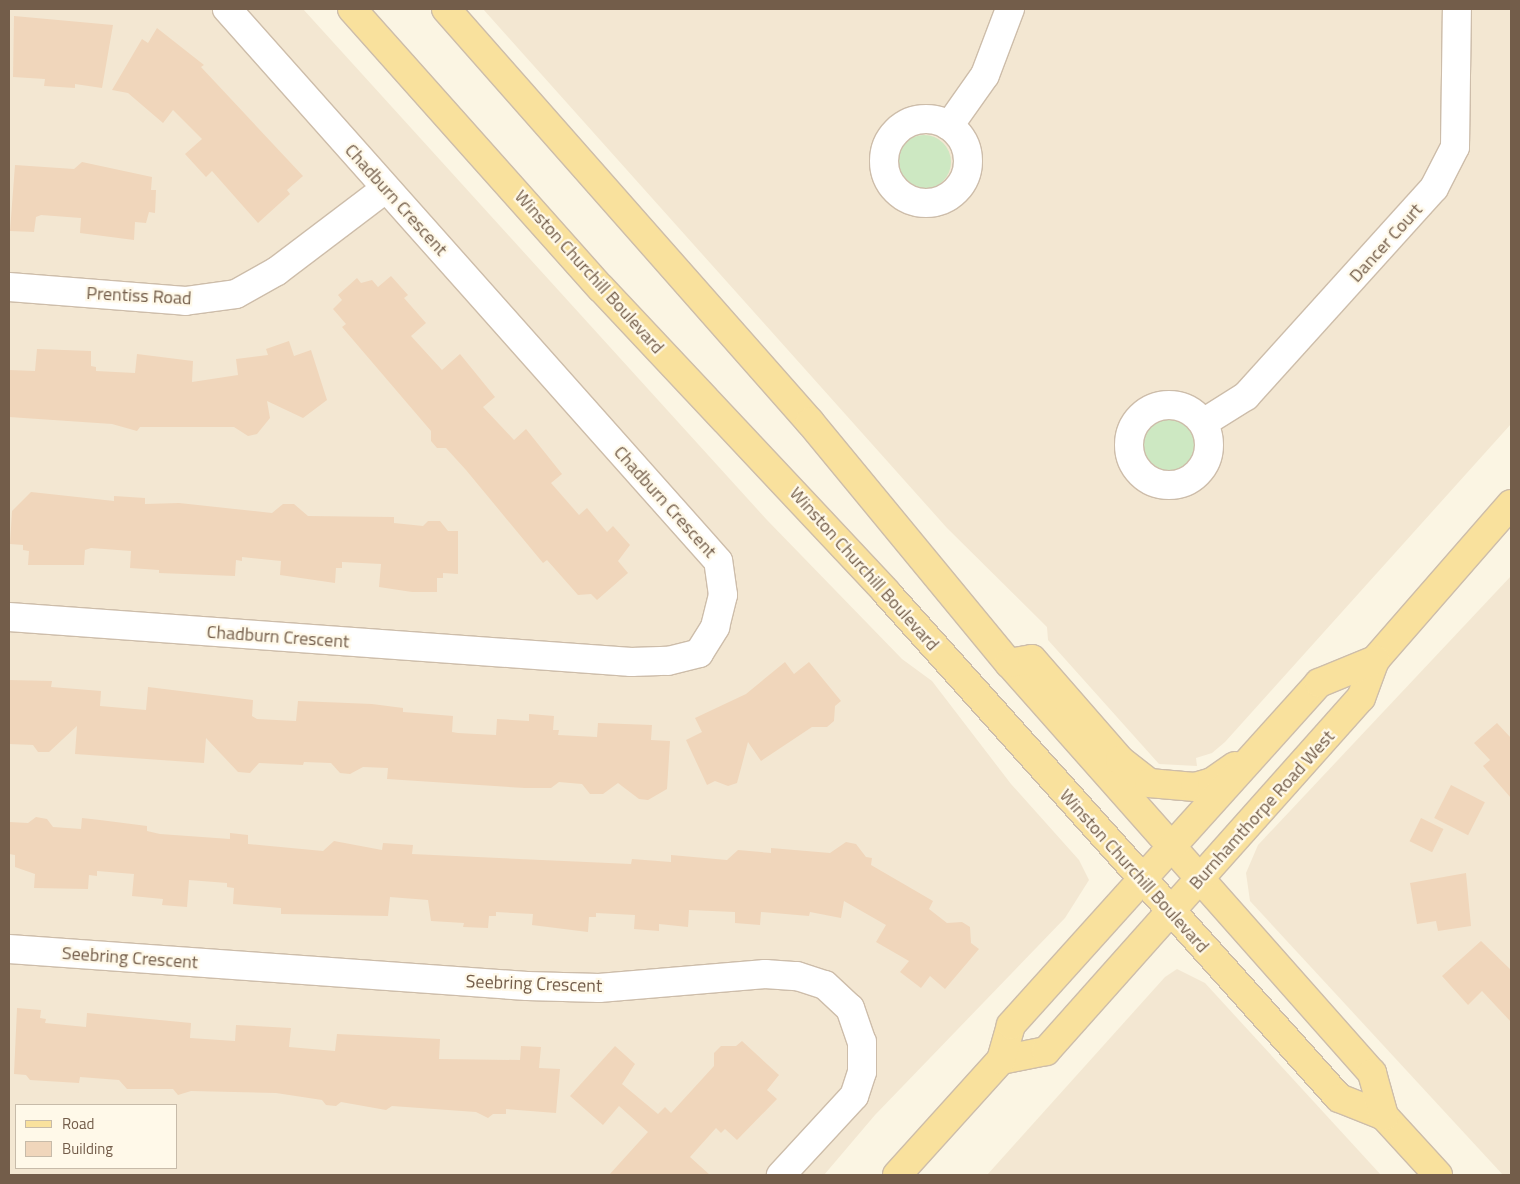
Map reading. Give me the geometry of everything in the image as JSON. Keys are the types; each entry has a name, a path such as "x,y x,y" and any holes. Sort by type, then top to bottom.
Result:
{"main road":[{"name":"Winston Churchill Boulevard","path":"352,9 601,288 886,592 1340,1098 1384,1116 1438,1175"},
{"name":"Winston Churchill Boulevard","path":"446,9 810,422 1009,663 1372,1073 1384,1116"},
{"name":"Burnhamthorpe Road West","path":"1001,1060 1046,1052 1361,698 1375,660 1511,504"},
{"path":"1009,663 1032,659 1140,778 1161,786 1183,788 1212,782 1235,766 1300,696 1319,682"},
{"name":"Burnhamthorpe Road West","path":"898,1175 1001,1060 1011,1025 1319,682 1375,660"}],"street":[{"name":"Chadburn Crescent","path":"9,617 632,662 668,661 699,653 715,627 723,595 718,561 385,189 227,9"},
{"path":"949,126 985,75 1010,9"},
{"name":"Dancer Court","path":"1203,423 1246,396 1434,188 1455,147 1457,9"},
{"name":"Prentiss Road","path":"9,286 185,301 236,294 277,271 385,189"},
{"name":"Seebring Crescent","path":"9,949 527,986 599,988 765,974 798,976 826,985 850,1008 862,1042 862,1072 854,1096 781,1175"}],"shaded area":[{"path":"9,9 303,9 767,520 902,659 932,681 1011,784 1079,860 1089,880 1065,918 875,1115 824,1175 9,1175"},
{"path":"483,9 1511,9 1511,424 1225,742 1212,753 1196,758 1197,766 1159,764 1048,640 1047,627 947,528"},
{"path":"1511,576 1511,1175 1503,1175 1250,901 1246,873 1258,845"},
{"path":"1177,969 1205,983 1381,1175 987,1175 1165,977"}],"green space":[{"path":"919,135 929,135 939,139 947,147 951,162 947,177 939,185 929,189 919,189 909,185 901,177 897,167 897,157 901,147 909,139"},
{"path":"1164,418 1174,418 1184,422 1192,430 1196,445 1192,460 1184,468 1174,472 1164,472 1154,468 1146,460 1142,450 1142,440 1146,430 1154,422"}],"building":[{"path":"14,16 113,25 102,88 75,84 75,88 44,86 45,79 13,77"},
{"path":"157,28 204,65 201,67 303,176 287,190 290,194 258,223 212,171 206,177 185,154 202,139 173,110 163,123 128,93 112,90 142,39 148,43"},
{"path":"82,162 152,177 151,190 156,190 155,213 149,212 146,223 135,222 134,240 80,233 81,218 41,215 36,217 34,232 10,231 15,165 74,169"},
{"path":"391,276 408,295 404,298 426,323 411,336 442,370 460,354 495,397 483,407 514,440 526,429 562,474 551,483 579,515 587,508 607,532 613,526 630,545 618,561 628,573 597,600 591,594 578,595 547,560 543,563 446,448 437,448 431,441 431,431 342,327 346,324 333,309 342,300 338,295 357,278 361,283 372,280 378,287"},
{"path":"289,341 294,356 311,350 327,400 303,418 267,401 270,418 257,434 248,436 234,427 140,427 137,431 112,424 9,417 9,370 35,371 37,349 91,351 91,366 96,367 96,371 135,373 137,354 193,361 192,382 238,375 236,359 268,355 266,349"},
{"path":"31,492 114,501 114,496 145,498 145,504 179,503 272,513 283,504 294,504 308,516 394,517 394,523 423,526 428,521 440,521 448,531 458,531 458,574 443,573 443,578 437,578 437,592 412,592 379,587 381,564 342,562 342,568 336,568 335,583 280,575 281,561 242,557 242,561 236,560 235,576 159,573 159,570 130,568 131,551 91,548 85,550 84,565 28,565 29,551 23,550 23,545 10,544 12,511"},
{"path":"785,662 794,674 809,662 841,701 835,706 834,721 827,727 812,727 761,761 748,742 737,783 728,786 715,781 707,785 686,740 702,732 695,718 746,694"},
{"path":"9,680 52,681 51,687 101,691 100,706 146,710 148,687 253,700 252,716 257,719 296,721 298,701 372,704 403,708 403,712 453,716 452,732 458,733 496,735 497,719 529,721 529,714 554,716 553,730 559,730 558,735 597,737 598,723 652,725 651,740 670,741 667,789 648,800 639,799 618,783 603,794 590,794 582,784 559,782 551,788 525,788 387,779 388,768 363,767 350,774 340,773 331,763 304,762 303,765 259,763 250,773 238,772 206,738 204,763 75,754 77,726 49,752 38,752 33,745 9,744"},
{"path":"1497,723 1511,738 1511,798 1483,766 1490,760 1474,743"},
{"path":"1451,785 1485,802 1468,835 1434,818"},
{"path":"36,817 47,819 53,827 81,829 82,818 147,826 147,831 160,834 230,839 230,833 248,835 248,844 323,851 334,841 382,850 383,843 413,845 412,854 631,864 632,859 671,862 671,855 727,860 738,850 771,853 771,848 830,853 846,842 856,844 866,857 872,858 871,865 933,901 929,909 947,923 962,922 970,927 971,943 979,949 945,989 930,976 921,988 900,972 909,961 876,942 886,925 844,901 841,918 810,912 809,916 761,912 760,925 735,923 735,912 689,910 688,927 659,924 659,931 634,929 635,915 596,913 596,917 589,917 588,932 532,925 533,914 496,912 496,916 489,916 488,928 463,927 464,923 431,921 428,900 390,897 388,916 281,914 281,908 233,904 234,888 227,887 227,883 189,880 187,907 162,905 163,899 132,896 134,874 97,871 97,876 89,875 88,889 34,888 35,874 15,867 15,855 9,854 9,822 28,823"},
{"path":"1421,818 1443,829 1432,852 1410,841"},
{"path":"1466,873 1471,926 1438,931 1436,921 1417,924 1410,883"},
{"path":"1481,941 1511,970 1511,1022 1482,991 1468,1005 1442,976"},
{"path":"17,1008 41,1010 40,1018 46,1019 45,1023 86,1027 87,1013 191,1023 190,1038 235,1041 236,1025 291,1028 289,1047 335,1051 337,1034 440,1039 439,1059 520,1060 521,1046 541,1047 539,1068 560,1069 556,1113 506,1109 506,1114 493,1114 488,1118 476,1112 392,1106 386,1110 341,1102 336,1106 326,1105 322,1100 276,1093 191,1091 178,1095 173,1089 127,1089 119,1080 80,1077 79,1083 30,1080 26,1075 14,1074"},
{"path":"742,1041 779,1075 767,1090 777,1099 737,1140 725,1129 721,1133 716,1128 690,1157 710,1175 609,1175 648,1132 619,1106 603,1125 570,1096 615,1046 635,1064 622,1084 658,1114 665,1107 671,1113 714,1066 714,1053 721,1046 736,1046"}]}
